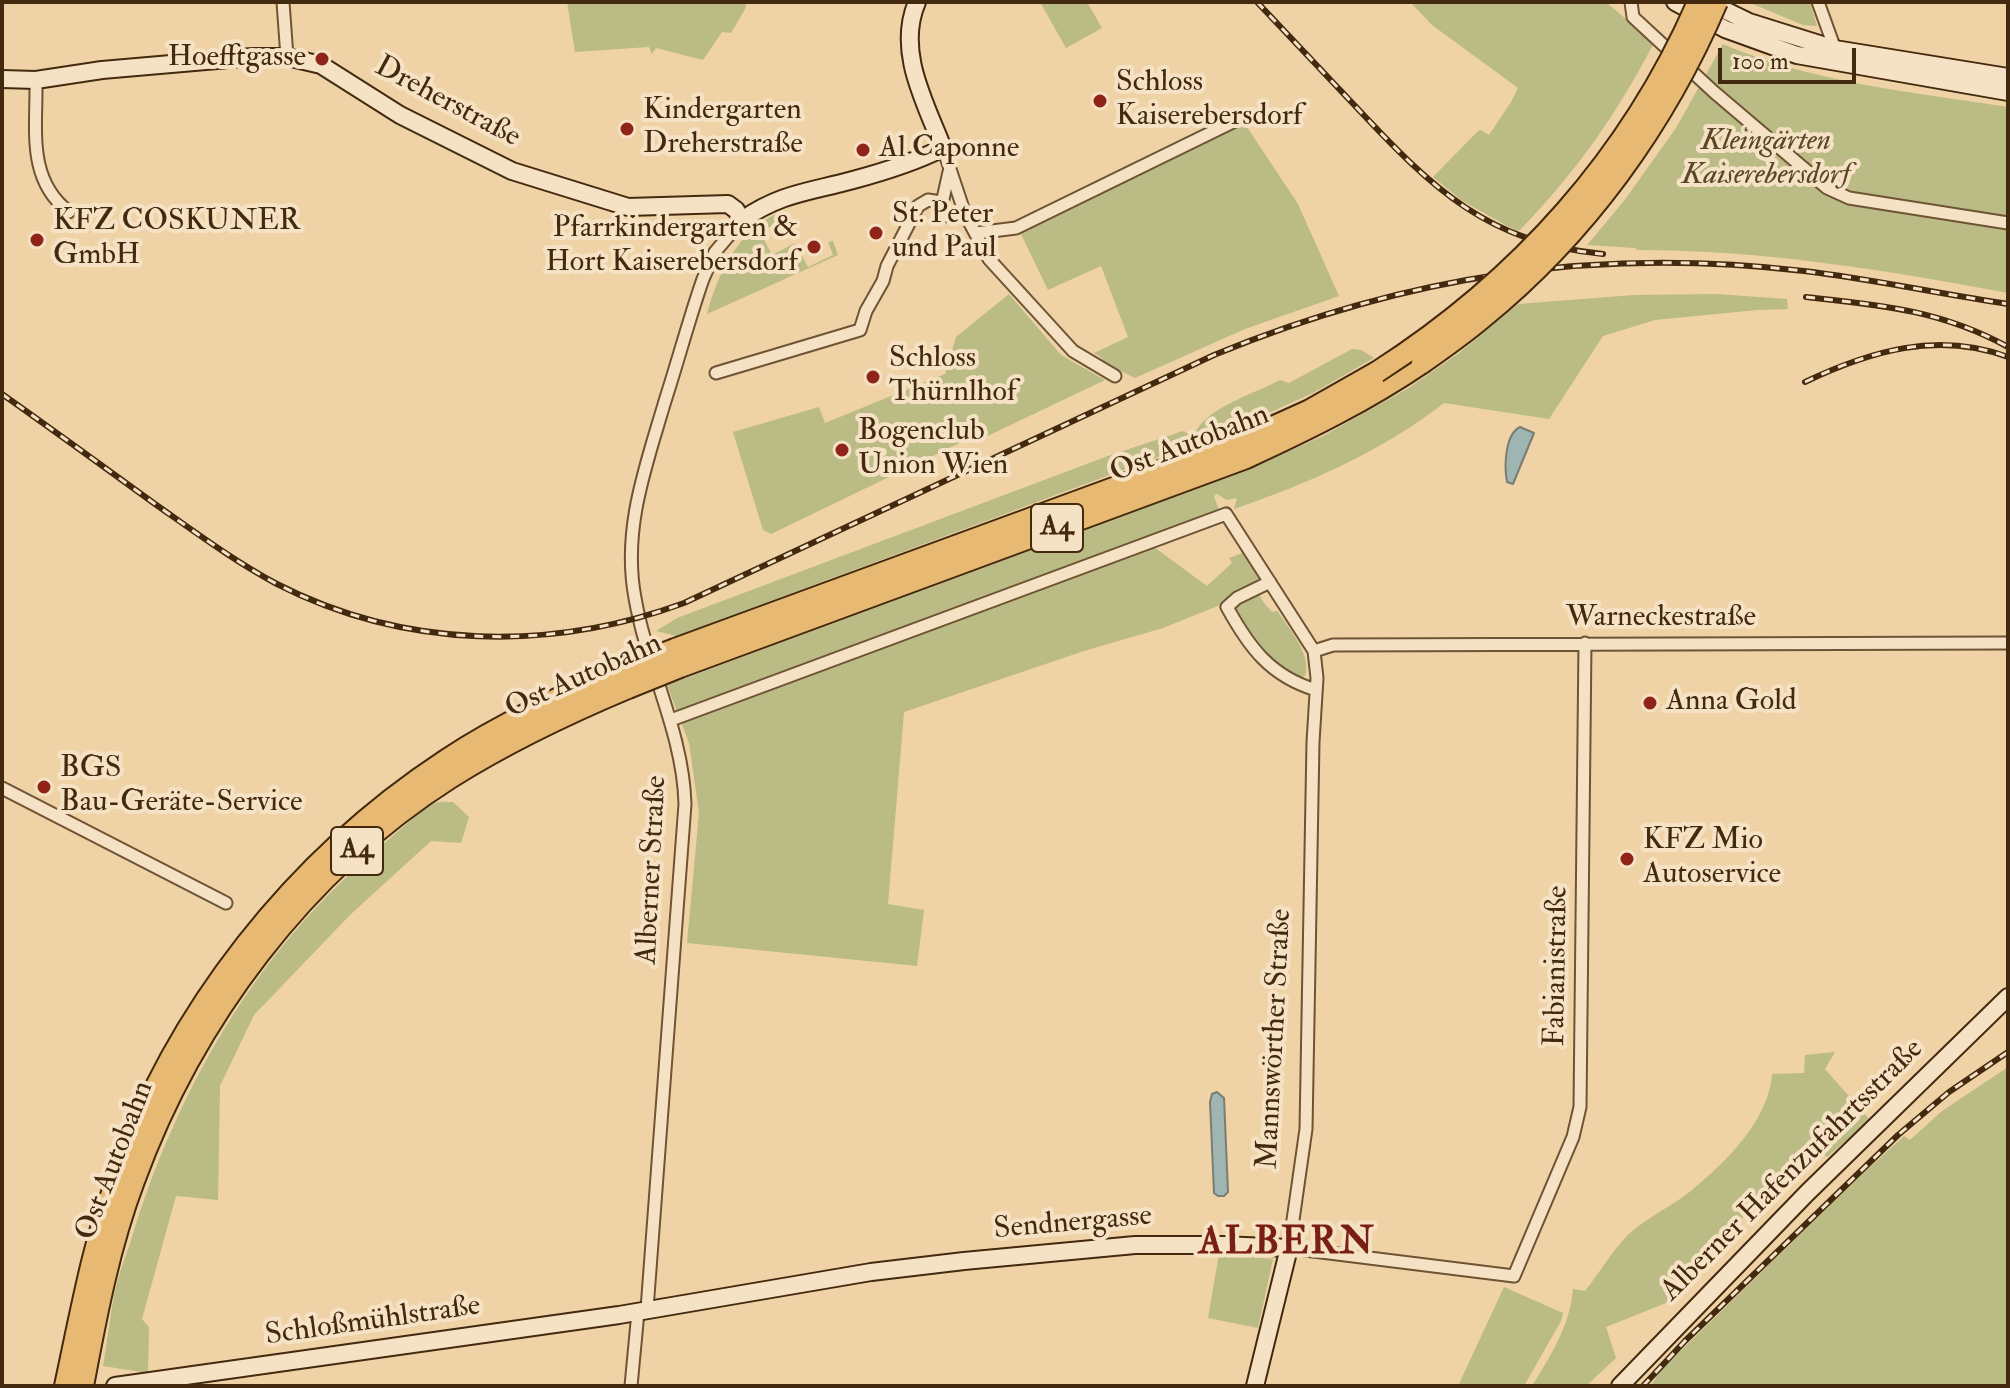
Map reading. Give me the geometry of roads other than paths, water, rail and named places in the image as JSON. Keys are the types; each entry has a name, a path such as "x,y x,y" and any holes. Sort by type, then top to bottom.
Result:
{"highway":[{"name":"Ost Autobahn","path":"69,1383 63,1358 74,1342 101,1227 126,1152 147,1104 204,1003 262,925 337,846 427,773 502,726 558,697 625,678 1239,442 1310,410 1377,372 1471,306 1526,256 1573,205 1653,93 1698,2"},
{"name":"Ost Autobahn","path":"678,658 1246,458 1318,425 1387,387 1482,319 1537,269 1584,219 1630,161 1667,102 1701,40 1717,2"},
{"name":"Ost Autobahn","path":"69,1383 147,1147 187,1063 247,970 335,871 408,809 510,742 625,678"}],"street":[{"path":"283,2 287,57"},
{"path":"917,2 909,24 910,50 919,87 965,214 989,259 1057,334 1073,351 1115,376"},
{"path":"1631,2 1633,17 1714,92 1827,188 1849,198 2008,223"},
{"path":"1675,2 1725,29 1797,55 1834,55 2008,77"},
{"path":"1708,2 1749,22 1834,55 2008,92"},
{"path":"1818,2 1834,55"},
{"name":"Dreherstraße","path":"2,79 36,80 238,58 287,57 321,65 400,115 498,165 628,207 728,204 742,220"},
{"path":"36,80 37,155 41,176 56,202 69,212"},
{"name":"Dreherstraße","path":"2,89 20,88 36,80"},
{"path":"976,233 1016,228 1239,119"},
{"path":"742,220 781,197 853,180 943,148"},
{"path":"949,172 941,202 944,213 948,216 965,214"},
{"path":"716,373 860,330 887,266 918,206 928,200 941,202"},
{"name":"Alberner Straße","path":"631,1386 642,1310 685,819 683,767 635,601 630,549 635,508 703,279 715,252 742,220"},
{"name":"Mannswörther Straße","path":"671,720 1226,514 1314,651 1316,690 1306,1129 1289,1248 1255,1386"},
{"path":"1270,582 1237,598 1227,607 1257,656 1301,685 1316,690"},
{"name":"Fabianistraße","path":"1514,1276 1573,1137 1580,1107 1585,643"},
{"name":"Warneckestraße","path":"1314,651 1333,645 2008,643"},
{"path":"2,788 226,903"},
{"name":"Alberner Hafenzufahrtsstraße","path":"1620,1386 1807,1193 2008,997"},
{"name":"Sendnergasse","path":"642,1310 871,1272 1068,1249 1168,1244 1289,1248 1514,1276"},
{"name":"Schloßmühlstraße","path":"115,1386 642,1310"}],"water":[{"path":"1520,427 1534,433 1513,484 1507,482 1507,451 1511,436"},
{"path":"1217,1092 1224,1098 1228,1192 1224,1196 1214,1193 1210,1102 1212,1094"}],"railway":[{"path":"1257,2 1385,138 1438,187 1495,224 1527,238 1603,254"},
{"path":"2,394 200,536 277,584 325,605 375,621 427,631 478,636 530,636 582,630 634,619 684,603 1214,355 1286,327 1431,287 1503,274 1577,266 1727,264 1830,274 2008,304"},
{"path":"1806,297 1910,311 1959,325 2008,347"},
{"path":"1805,382 1854,361 1904,348 1955,346 1982,349 2008,357"},
{"path":"1643,1386 1685,1341 1898,1135 1949,1092 2008,1052"}],"place":[{"name":"Hoefftgasse","path":"322,59"},
{"name":"Schloss Kaiserebersdorf","path":"1100,101"},
{"name":"Kindergarten Dreherstraße","path":"627,129"},
{"name":"Al Caponne","path":"863,150"},
{"name":"St. Peter und Paul","path":"876,233"},
{"name":"KFZ COSKUNER GmbH","path":"37,240"},
{"name":"Pfarrkindergarten & Hort Kaiserebersdorf","path":"814,247"},
{"name":"Schloss Thürnlhof","path":"873,377"},
{"name":"Bogenclub Union Wien","path":"842,450"},
{"name":"Anna Gold","path":"1650,703"},
{"name":"BGS Bau-Geräte-Service","path":"44,787"},
{"name":"KFZ Mio Autoservice","path":"1627,859"}],"district":[{"name":"ALBERN","path":"1287,1245"}],"park label":[{"name":"Kleingärten Kaiserebersdorf","path":"1766,160"}]}
